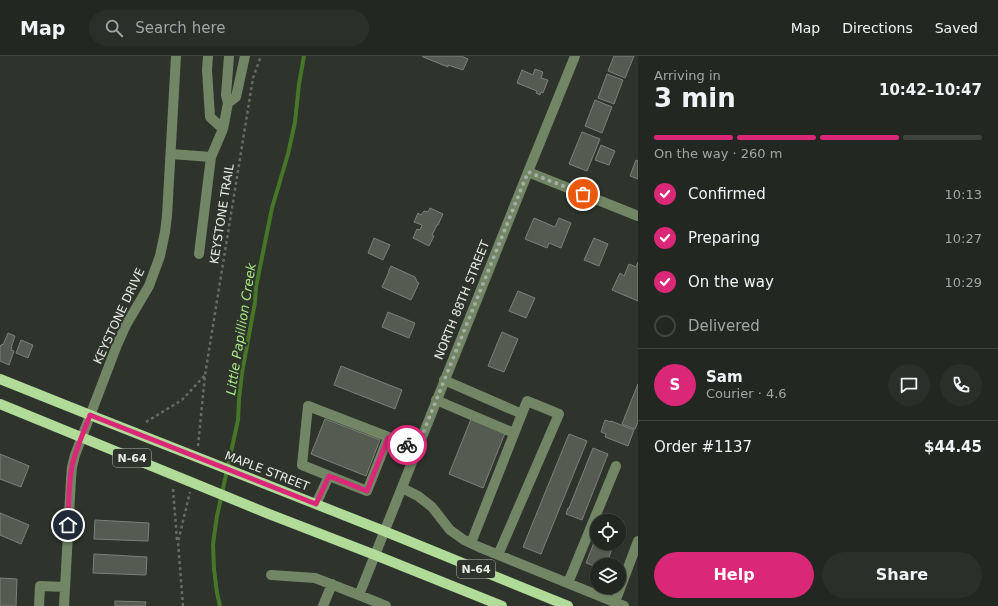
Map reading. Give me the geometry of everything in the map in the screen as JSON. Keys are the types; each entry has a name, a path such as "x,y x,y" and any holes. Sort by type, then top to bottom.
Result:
{"main road":[{"name":"MAPLE STREET","path":"0,379 384,531 568,606"},
{"name":"N-64","path":"0,404 182,479 498,605"}],"street":[{"name":"KEYSTONE DRIVE","path":"64,606 71,479 75,455 117,345 126,325 149,286 160,256 165,232 176,56"},
{"path":"208,56 206,70 210,117 224,129"},
{"path":"199,254 211,157 224,129 228,103 226,95 229,56"},
{"path":"228,103 236,97 245,56"},
{"name":"NORTH 88TH STREET","path":"359,595 575,56"},
{"path":"171,154 211,157"},
{"path":"528,172 638,216"},
{"path":"444,380 522,414"},
{"path":"436,400 514,433"},
{"path":"471,543 527,401 559,414 498,555"},
{"path":"388,438 367,491 302,465 308,406 417,448"},
{"path":"568,583 616,466"},
{"path":"316,504 329,476"},
{"path":"402,488 418,496 432,507 450,530 464,540 620,604 638,541"},
{"path":"272,575 315,578 380,605"},
{"path":"323,606 332,584"},
{"path":"38,606 40,586 65,587"}],"path":[{"name":"KEYSTONE TRAIL","path":"146,422 182,400 206,375 254,78 261,56"},
{"path":"173,489 183,606"}],"building":[{"path":"422,56 461,56 468,59 463,70 448,65 448,67"},
{"path":"614,56 634,56 625,78 608,71"},
{"path":"535,69 543,72 541,78 548,80 543,93 541,92 540,95 536,93 537,91 517,83 522,70 533,75"},
{"path":"607,74 623,80 614,104 598,98"},
{"path":"595,100 612,107 602,133 585,126"},
{"path":"582,132 600,139 587,171 569,164"},
{"path":"601,145 615,151 609,165 595,160"},
{"path":"636,160 638,161 638,179 630,176"},
{"path":"430,208 443,214 432,235 434,236 429,246 413,238 417,229 420,230 422,225 414,222 418,213 421,215 424,211 428,212"},
{"path":"534,218 555,227 559,218 571,223 561,248 549,243 547,248 525,239"},
{"path":"374,238 390,245 383,260 368,253"},
{"path":"594,238 608,244 599,266 584,260"},
{"path":"638,262 638,301 612,290 620,273 624,276 629,264 636,267"},
{"path":"391,266 415,277 419,283 411,300 382,287"},
{"path":"518,291 535,298 526,318 509,311"},
{"path":"388,312 415,323 409,338 382,327"},
{"path":"502,332 518,339 504,372 488,366"},
{"path":"8,333 15,336 11,348 11,350 14,351 9,365 0,361 0,345 3,345"},
{"path":"21,340 33,345 28,358 16,353"},
{"path":"341,366 402,390 395,409 334,385"},
{"path":"638,384 638,422 635,429 622,424"},
{"path":"325,419 380,440 366,476 311,454"},
{"path":"471,419 505,433 483,488 449,474"},
{"path":"605,420 634,430 628,446 605,437 606,434 601,432"},
{"path":"569,434 587,441 541,554 523,547"},
{"path":"593,448 608,454 582,520 566,514"},
{"path":"0,454 29,466 21,487 0,479"},
{"path":"0,513 29,525 21,544 0,535"},
{"path":"95,520 149,523 148,541 94,539"},
{"path":"591,550 611,550 609,558 590,558 590,564 586,563"},
{"path":"94,554 147,557 146,575 93,573"},
{"path":"0,578 17,579 16,606 0,606"},
{"path":"115,601 146,602 145,606 115,606"}],"waterway":[{"name":"Little Papillion Creek","path":"220,606 214,569 213,544 217,516 238,420 242,373 255,302 256,287 272,208 288,154 295,122 304,56"}],"way so far":[{"path":"407,445 417,448 528,172 583,194"}],"route":[{"path":"68,525 72,467 90,415 316,504 329,476 367,491 388,438 407,445"}]}
